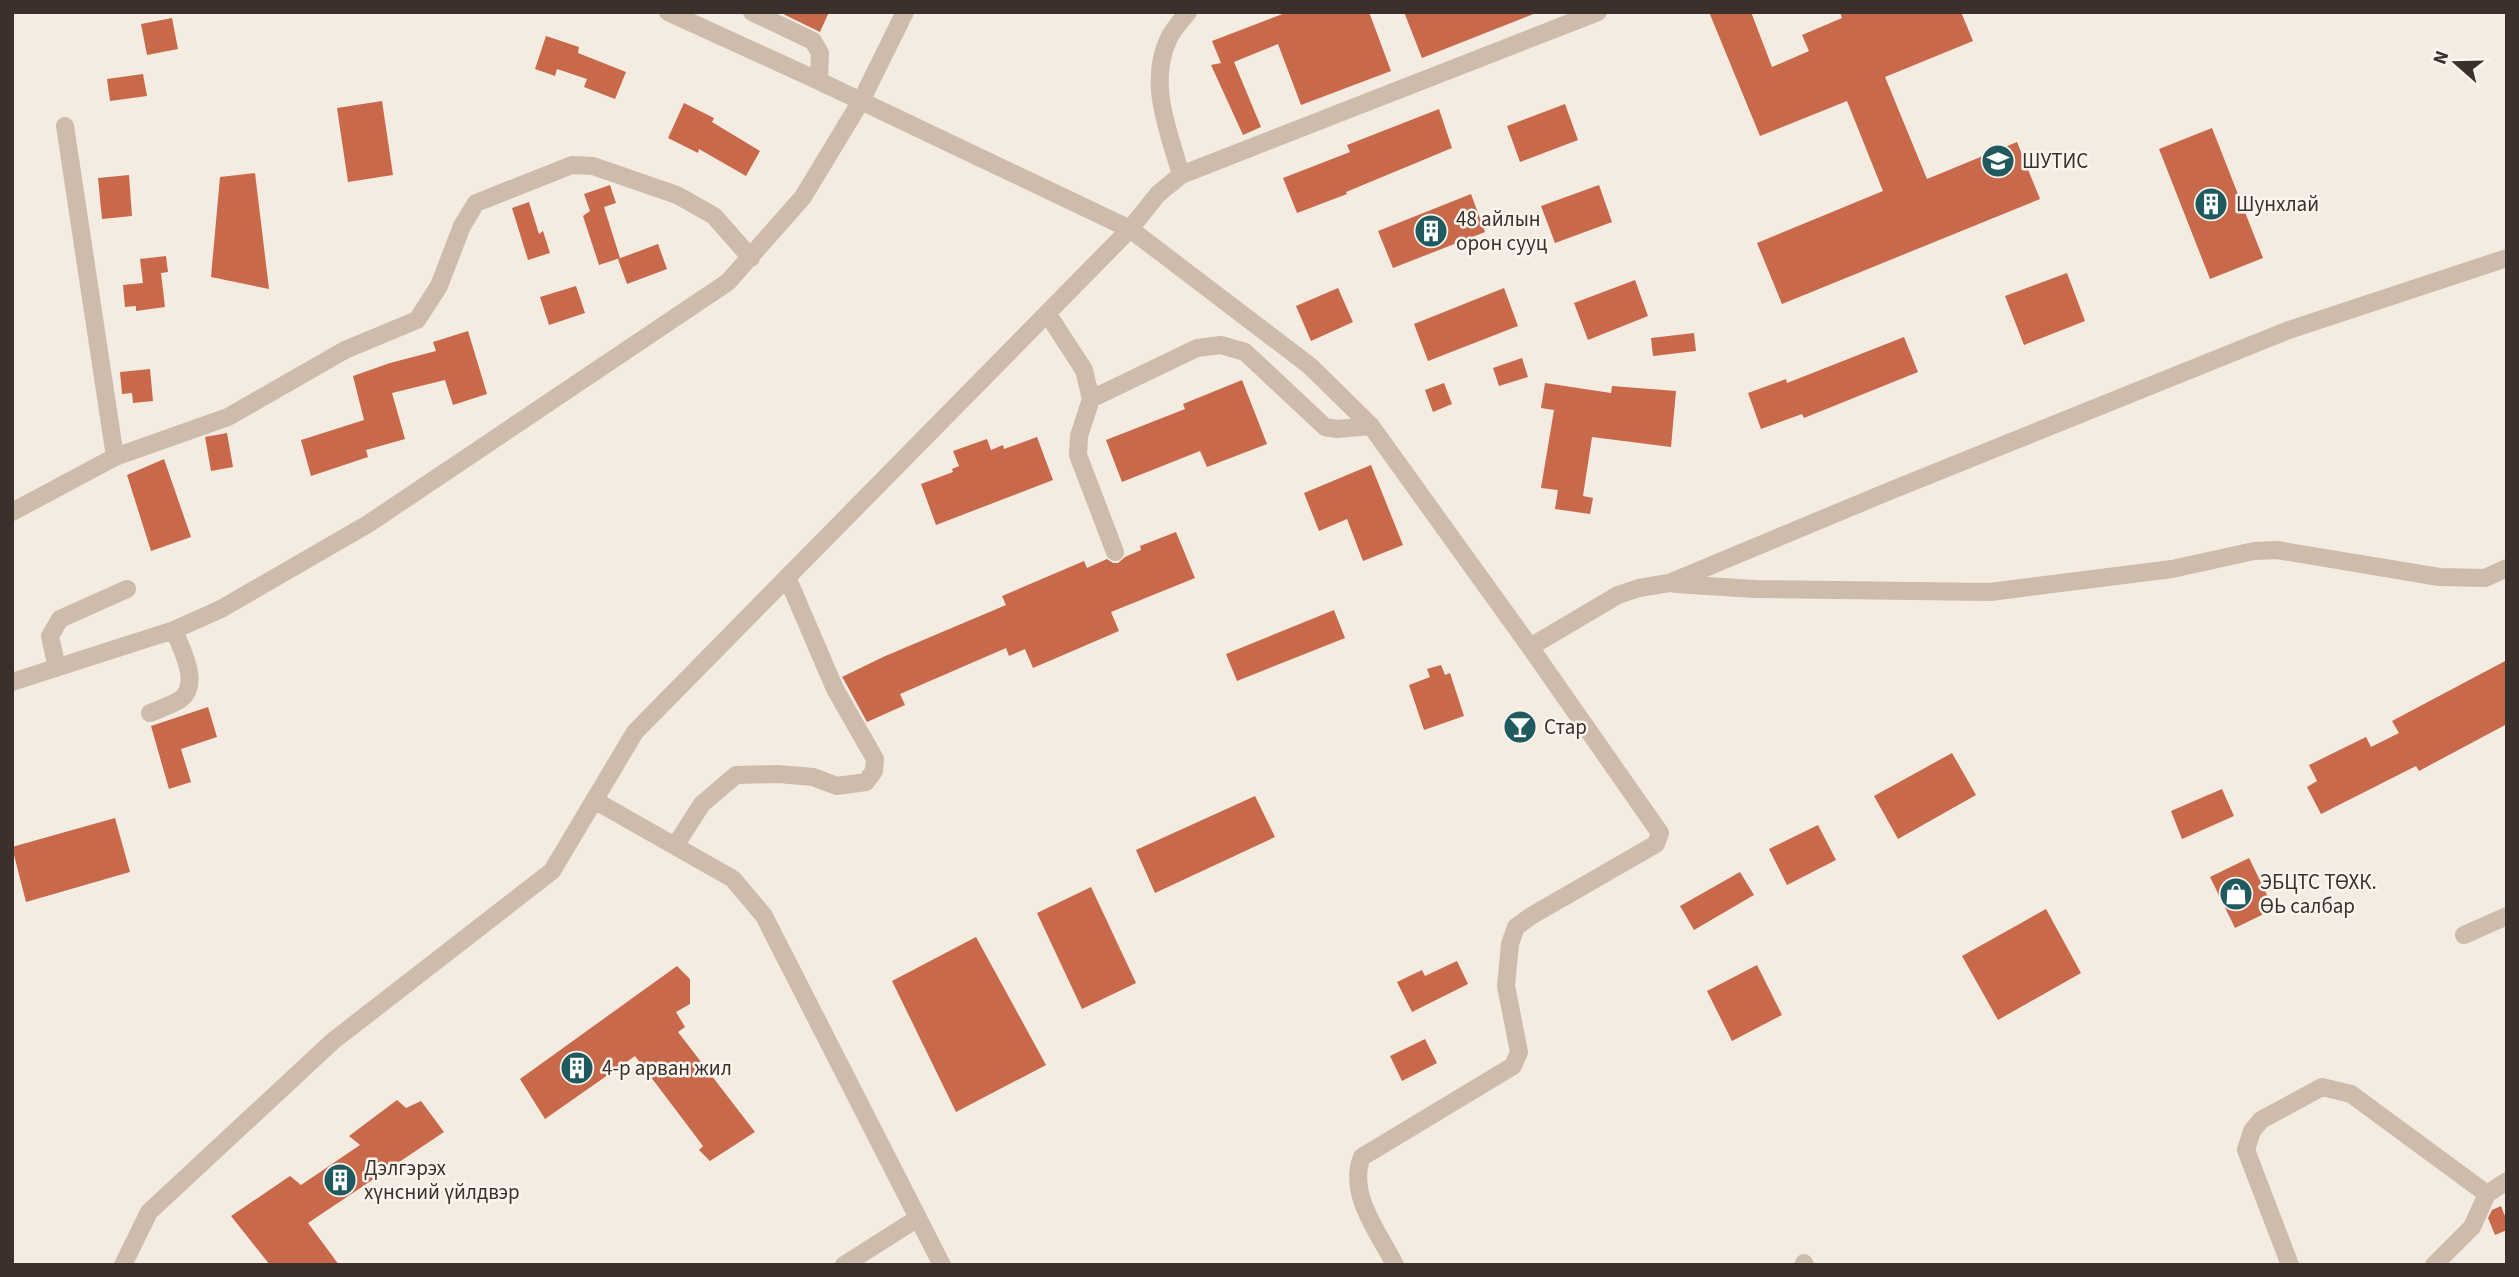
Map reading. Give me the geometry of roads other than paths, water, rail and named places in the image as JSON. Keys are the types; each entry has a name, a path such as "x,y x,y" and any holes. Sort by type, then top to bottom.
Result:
{"street":[{"path":"668,12 1130,229 1310,366 1371,426 1660,833 1656,844 1516,927 1510,944 1506,986 1519,1052 1513,1066 1362,1157 1358,1167 1359,1195 1395,1265"},
{"path":"752,12 813,41 820,53 819,81"},
{"path":"12,682 174,631 221,609 368,524 728,282 803,198 860,101 905,12"},
{"path":"1181,175 1161,105 1159,68 1169,37 1188,12"},
{"path":"123,1265 149,1212 333,1041 552,871 635,732 1130,229 1158,194 1181,175 1598,12"},
{"path":"65,127 115,457"},
{"path":"12,512 115,457 228,417 345,350 417,320 439,286 462,226 476,203 572,165 593,166 677,195 715,216 751,258"},
{"path":"1530,647 1618,595 1669,583 2286,331 2507,258"},
{"path":"1048,313 1084,370 1091,399 1079,436 1078,455 1115,552"},
{"path":"1091,399 1197,348 1221,345 1245,352 1325,427 1337,429 1371,426"},
{"path":"1669,583 1755,589 1990,592 2172,569 2254,551 2277,550 2439,577 2485,578 2507,568"},
{"path":"675,846 702,804 736,775 813,777 837,786 866,782 874,771 875,759 835,690 788,577"},
{"path":"57,668 50,636 60,619 127,589"},
{"path":"149,713 181,699 189,687 190,674 174,631"},
{"path":"594,800 733,879 764,916 942,1265"},
{"path":"2465,935 2507,916"},
{"path":"2290,1265 2246,1150 2252,1131 2261,1120 2322,1087 2351,1094 2487,1194"},
{"path":"2434,1265 2472,1227 2487,1194 2507,1181"},
{"path":"844,1265 918,1218"}],"place":[{"name":"ШУТИС","path":"1998,161"},
{"name":"Шунхлай","path":"2211,204"},
{"name":"48 айлын орон сууц","path":"1431,231"},
{"name":"Стар","path":"1520,727"},
{"name":"ЭБЦТС ТӨХК. ӨЬ салбар","path":"2236,894"},
{"name":"4-р арван жил","path":"577,1068"},
{"name":"Дэлгэрэх хүнсний үйлдвэр","path":"340,1180"}]}
